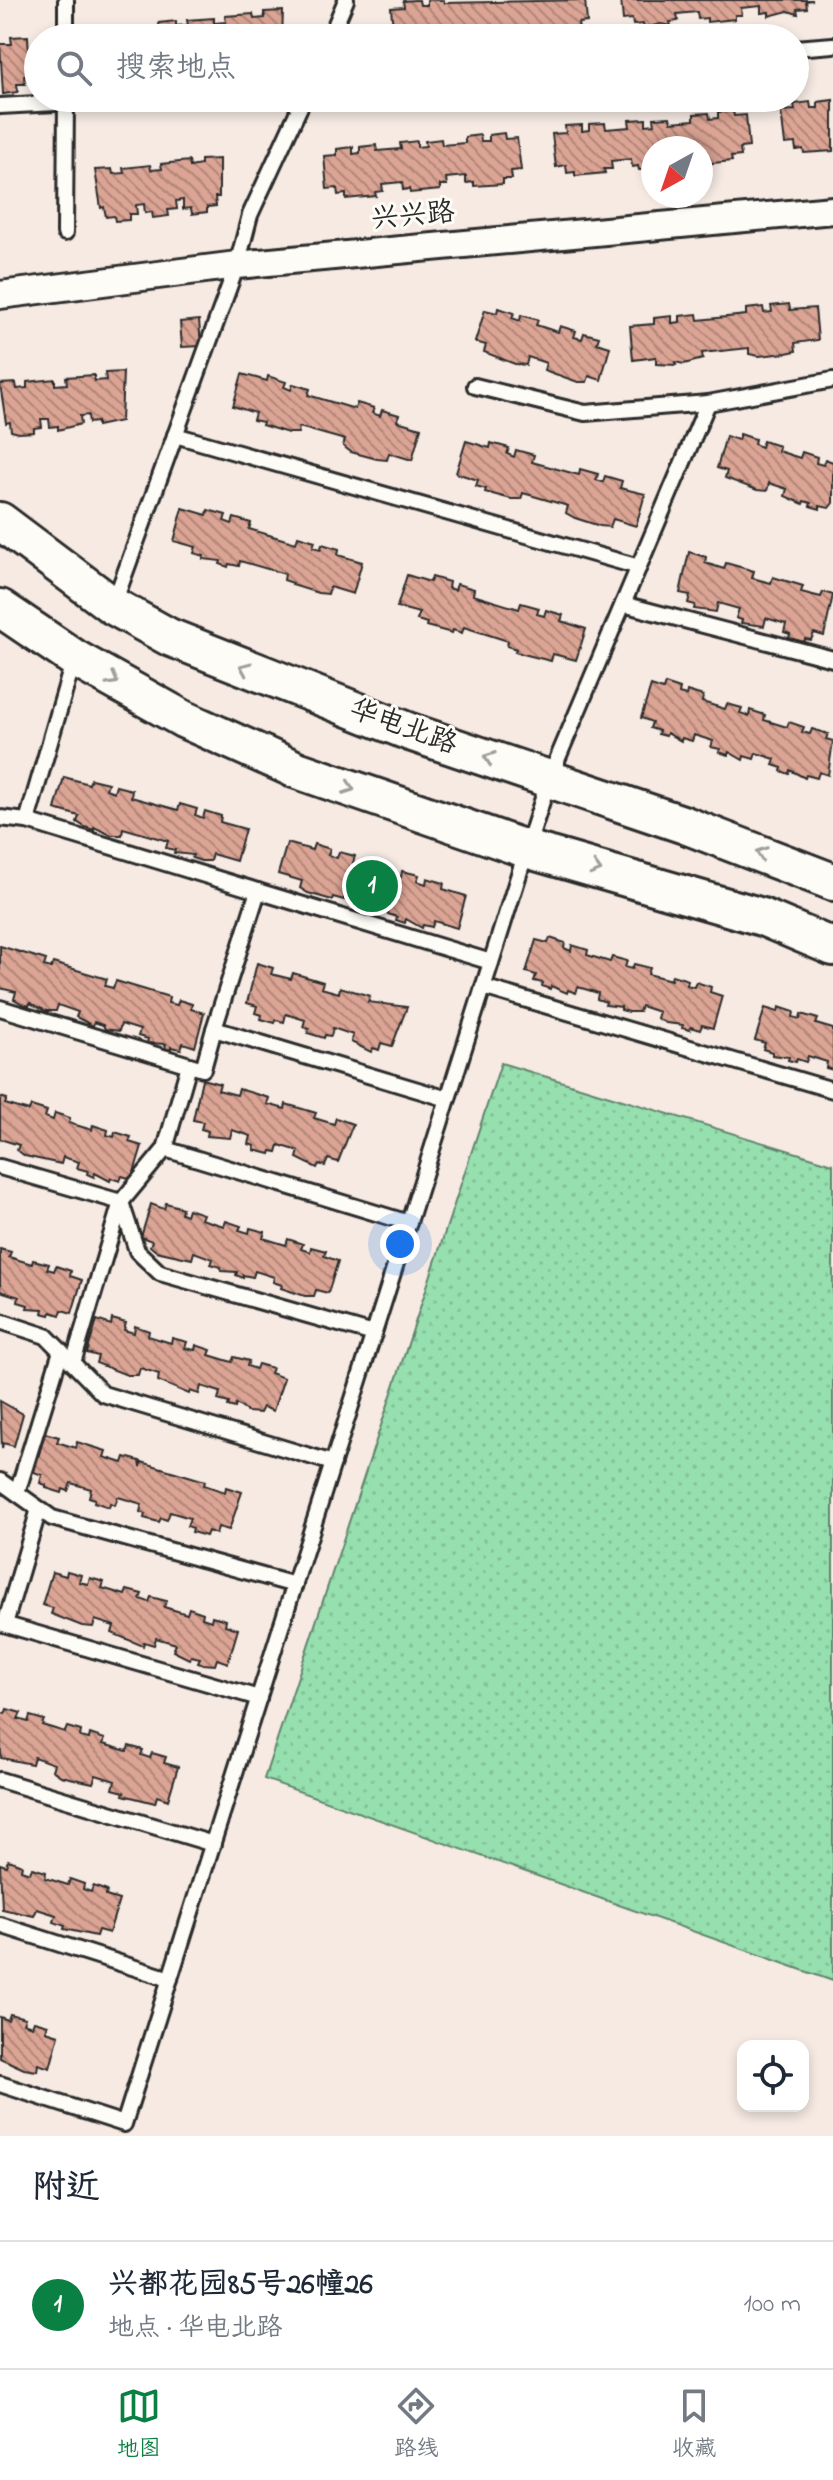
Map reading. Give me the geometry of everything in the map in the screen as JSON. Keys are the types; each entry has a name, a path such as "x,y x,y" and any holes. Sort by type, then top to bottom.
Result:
{"main road":[{"name":"华电北路","path":"0,521 113,606 169,637 283,684 685,825 833,882"},
{"path":"0,608 74,658 183,719 297,770 526,849 762,917 833,947"}],"street":[{"name":"兴兴路","path":"0,295 237,265 833,210"}],"lane":[{"path":"66,0 66,24"},
{"path":"336,24 346,0"},
{"path":"809,47 833,45"},
{"path":"0,106 24,104"},
{"path":"65,233 66,112"},
{"path":"113,606 237,265 250,215 298,112"},
{"path":"475,386 585,413 708,403 833,380"},
{"path":"0,2084 124,2124 549,779 708,403"},
{"path":"175,435 639,567"},
{"path":"623,604 833,659"},
{"path":"27,821 74,658"},
{"path":"0,818 27,821 491,962"},
{"path":"0,1008 203,1069 258,891"},
{"path":"483,987 833,1090"},
{"path":"214,1029 448,1099"},
{"path":"73,1363 121,1202 165,1149 189,1065"},
{"path":"165,1149 409,1223"},
{"path":"0,1167 121,1202"},
{"path":"121,1202 137,1251 160,1273 374,1334"},
{"path":"0,1321 46,1336 103,1394 333,1463"},
{"path":"17,1493 61,1351"},
{"path":"0,1481 52,1518 295,1585"},
{"path":"39,1509 3,1624 259,1698"},
{"path":"0,1780 213,1844"},
{"path":"0,1925 170,1979"}],"green space":[{"path":"501,1063 833,1164 833,1981 264,1779"}],"building":[{"path":"419,0 420,5 427,5 427,0 443,0 444,3 585,0 587,22 393,24 391,8 404,7 403,1"},
{"path":"621,0 813,0 806,1 807,8 797,9 798,14 788,11 769,16 769,12 761,13 761,6 741,8 742,15 735,15 735,19 707,22 707,18 698,19 697,12 677,14 678,21 670,24 633,24 632,19 623,20"},
{"path":"283,11 283,24 188,24 187,20 214,18 214,23 226,22 225,16 253,14 254,19 265,18 264,12"},
{"path":"24,36 24,84 17,84 18,92 3,94 0,44 12,44 11,37"},
{"path":"833,100 833,151 804,153 803,149 796,150 795,143 785,144 781,112 809,112 809,102 811,108 818,108 818,102"},
{"path":"718,112 746,115 749,147 740,148 741,156 731,157 732,161 713,163 713,136 641,136 641,170 638,166 632,167 631,159 611,161 612,169 604,169 605,173 575,176 575,172 567,173 566,165 556,167 552,134 566,133 565,126 582,125 582,131 589,130 589,124 605,123 606,129 630,127 629,120 646,119 646,125 655,124 654,118 670,117 671,122 694,120 694,114 709,113 710,119 718,118"},
{"path":"504,133 505,139 517,138 521,170 511,171 512,179 503,179 503,184 474,186 474,182 466,183 466,176 446,178 447,185 440,185 440,190 410,193 409,189 403,190 402,182 382,184 383,191 375,192 376,196 346,199 346,194 338,195 337,188 327,189 324,156 337,155 337,149 353,147 353,154 360,153 360,147 376,145 377,151 401,149 400,143 417,141 417,147 426,146 425,141 441,139 442,145 465,143 465,137 480,135 481,141 489,141 489,135"},
{"path":"219,159 219,197 215,197 216,206 207,207 207,212 192,214 191,208 183,209 183,200 176,201 177,209 168,210 169,216 153,218 152,212 145,213 144,204 136,205 137,214 129,214 129,220 115,221 114,216 106,217 104,207 101,208 95,170 112,169 113,174 124,173 123,168 150,165 151,170 162,169 161,164 189,161 190,167 201,165 201,160"},
{"path":"789,304 790,310 815,308 818,340 795,343 796,351 759,356 749,354 749,348 702,353 703,359 684,364 675,362 676,365 656,364 656,357 633,360 630,326 654,324 654,318 672,316 672,323 680,322 680,316 697,314 698,320 746,315 746,309 763,307 764,313 772,312 771,306"},
{"path":"498,308 514,313 512,318 520,321 521,315 538,320 536,325 558,332 560,326 576,331 574,337 582,339 584,333 599,337 597,343 610,347 601,380 589,376 587,382 578,382 544,370 546,363 528,357 526,365 515,364 484,352 486,345 475,342 485,310 497,313"},
{"path":"199,320 201,346 182,347 180,322"},
{"path":"123,372 121,421 97,426 97,422 89,423 88,415 80,416 81,424 58,430 58,426 50,427 49,419 41,419 42,427 34,428 34,432 19,433 11,431 10,422 6,423 0,384 16,383 17,389 27,388 27,382 55,379 55,385 67,384 66,377 94,375 94,381 106,380 105,373"},
{"path":"242,374 267,381 268,376 286,382 284,387 291,390 293,384 310,389 308,395 355,409 357,403 374,408 372,413 380,416 382,410 399,415 397,421 421,428 412,460 389,453 387,460 377,459 351,452 343,446 345,440 299,427 298,433 288,433 262,425 263,422 253,420 255,413 233,406"},
{"path":"740,434 755,439 754,444 761,447 763,441 779,446 778,451 800,458 802,452 817,457 816,463 823,465 825,459 833,462 833,503 829,508 820,506 820,509 810,506 811,503 804,501 803,504 785,496 787,489 769,483 767,491 757,490 725,478 727,471 717,468 726,436 738,440"},
{"path":"466,441 490,448 491,443 509,448 507,454 514,457 516,450 534,455 532,462 579,475 580,469 598,474 596,480 603,482 605,476 622,481 620,488 645,494 636,526 613,519 610,527 600,526 566,513 568,506 523,493 521,499 511,499 485,492 486,489 476,486 478,480 456,473"},
{"path":"183,508 207,515 208,510 226,515 224,521 232,524 234,518 251,523 249,529 296,543 298,536 315,541 313,547 321,549 322,544 339,549 338,555 362,562 353,594 330,587 328,594 318,593 292,585 284,580 285,574 240,561 239,566 229,564 228,567 220,564 221,561 203,559 204,556 194,553 196,547 174,541"},
{"path":"689,552 706,557 705,563 724,569 726,563 754,571 752,578 771,583 773,577 803,586 801,592 821,597 823,592 833,595 824,636 814,633 811,640 805,639 804,642 789,638 790,634 784,632 786,624 766,618 764,626 741,623 742,620 736,618 739,609 718,603 716,612 694,609 695,605 688,603 690,595 680,593"},
{"path":"407,575 430,582 432,577 449,582 448,588 455,590 457,584 474,589 473,595 519,609 521,603 539,608 537,614 544,616 546,610 563,615 561,621 586,629 576,660 553,654 551,661 515,652 516,649 507,646 508,641 464,627 462,633 453,630 452,633 426,626 427,623 417,620 419,613 397,607"},
{"path":"665,684 680,689 679,694 686,696 687,691 703,696 702,702 725,709 727,704 742,708 740,713 749,716 750,710 765,715 764,720 787,727 789,722 804,727 802,732 810,734 812,729 828,734 826,739 833,741 828,775 819,772 817,778 806,775 805,778 790,770 789,774 781,771 782,768 773,765 775,759 756,753 754,759 744,756 743,760 729,752 728,755 719,752 720,749 711,747 713,741 694,735 692,741 682,738 681,741 667,733 666,736 658,734 659,731 650,728 652,722 641,718 651,686 663,690"},
{"path":"64,777 89,784 91,779 108,783 106,789 114,792 116,786 132,790 131,797 178,810 180,804 197,809 195,815 203,818 205,811 221,816 220,822 245,829 236,861 212,854 210,861 201,861 192,858 193,855 174,853 175,850 166,848 168,841 123,828 122,835 111,835 94,827 94,830 85,827 77,822 79,816 55,809"},
{"path":"287,843 312,850 314,844 330,849 328,855 337,858 339,852 355,856 353,863 401,877 402,871 419,875 417,881 426,884 427,878 444,883 443,889 466,896 457,928 434,921 432,927 423,925 422,928 406,919 405,923 396,920 397,917 388,914 389,907 345,894 344,900 333,897 332,900 308,893 300,888 302,881 278,874"},
{"path":"550,938 565,943 564,948 571,951 572,945 588,950 587,955 610,962 612,957 627,961 625,967 632,969 634,964 650,968 648,974 671,980 672,975 688,980 687,985 694,987 696,982 711,987 710,992 722,996 713,1028 702,1025 700,1030 682,1028 683,1025 666,1023 657,1018 659,1012 641,1006 639,1012 621,1010 621,1007 605,1005 606,1002 597,999 598,993 578,987 576,993 568,990 567,993 551,986 550,989 542,986 543,983 534,981 536,975 526,972 536,940 548,943"},
{"path":"0,946 46,960 44,966 51,968 53,963 107,979 105,986 113,988 116,981 169,997 168,1003 177,1005 179,1000 192,1004 191,1009 204,1013 195,1047 183,1043 181,1049 171,1047 171,1050 165,1048 166,1044 147,1043 148,1039 138,1036 140,1030 121,1024 119,1031 105,1029 103,1025 94,1022 93,1026 76,1017 78,1012 58,1005 56,1011 46,1011 30,1003 29,1006 23,1004 14,999 16,992 0,988"},
{"path":"257,963 273,968 271,974 291,979 293,973 323,982 321,988 339,993 340,987 370,996 368,1002 407,1007 392,1046 381,1043 379,1050 373,1048 371,1052 351,1042 353,1035 333,1028 331,1036 325,1035 324,1038 308,1033 309,1029 303,1027 305,1020 286,1014 284,1022 261,1019 262,1015 255,1013 257,1006 247,1003"},
{"path":"779,1007 794,1012 793,1017 800,1019 801,1014 818,1019 816,1024 833,1029 833,1070 826,1068 827,1062 808,1056 806,1062 797,1059 796,1062 788,1060 789,1057 772,1055 772,1052 763,1049 765,1043 755,1040 765,1008 778,1012"},
{"path":"202,1079 220,1084 218,1090 237,1095 239,1089 269,1098 267,1104 285,1109 286,1104 316,1113 314,1118 334,1124 336,1118 353,1124 338,1162 328,1159 325,1166 319,1164 317,1168 297,1158 299,1151 279,1145 277,1152 271,1151 270,1154 254,1150 255,1146 249,1144 251,1136 232,1130 230,1138 207,1136 208,1131 201,1129 203,1122 193,1120"},
{"path":"0,1097 7,1099 5,1104 29,1111 31,1106 47,1111 45,1117 53,1120 55,1113 70,1118 69,1123 92,1130 93,1125 108,1130 107,1135 114,1137 115,1132 131,1137 129,1142 142,1146 132,1179 122,1176 120,1181 111,1178 110,1181 95,1173 94,1177 87,1174 88,1171 77,1168 79,1162 63,1157 61,1164 25,1156 17,1150 19,1145 0,1139"},
{"path":"166,1203 182,1208 181,1213 186,1215 188,1209 203,1214 201,1219 224,1226 226,1221 241,1226 239,1230 249,1233 250,1228 265,1232 263,1238 286,1245 288,1239 303,1244 301,1249 310,1252 311,1247 326,1251 324,1256 338,1261 328,1293 316,1290 314,1296 305,1296 281,1288 282,1285 273,1282 274,1277 255,1271 253,1277 243,1275 243,1278 236,1275 237,1272 221,1271 221,1267 211,1264 213,1259 194,1252 192,1259 156,1251 150,1246 152,1241 141,1237 151,1204 164,1209"},
{"path":"0,1249 11,1252 9,1257 32,1264 33,1260 49,1264 47,1269 54,1271 56,1266 71,1271 70,1276 82,1280 72,1313 62,1310 60,1315 42,1313 43,1309 27,1308 28,1305 18,1302 19,1297 0,1291"},
{"path":"112,1319 126,1323 124,1330 134,1333 135,1326 149,1331 148,1336 171,1343 172,1338 187,1342 185,1348 195,1350 196,1345 211,1350 209,1355 232,1362 234,1357 249,1361 247,1366 256,1369 258,1364 272,1368 270,1373 284,1378 273,1411 263,1407 260,1413 248,1412 236,1404 235,1408 218,1400 220,1392 201,1386 199,1394 190,1391 189,1394 158,1381 159,1374 140,1368 138,1375 127,1375 96,1363 98,1356 87,1353 97,1320 111,1325"},
{"path":"0,1401 23,1414 14,1446 3,1443 2,1449"},
{"path":"45,1433 59,1437 57,1442 76,1448 77,1442 106,1451 104,1457 123,1463 125,1457 140,1461 141,1467 142,1462 205,1481 204,1485 225,1492 226,1487 242,1492 229,1530 218,1527 216,1534 208,1531 206,1536 192,1532 193,1528 187,1526 190,1518 170,1512 167,1520 161,1518 159,1522 144,1518 145,1514 140,1512 142,1504 118,1497 115,1505 110,1503 109,1507 89,1497 91,1489 71,1483 68,1491 63,1489 62,1493 46,1488 40,1483 42,1475 34,1472"},
{"path":"67,1571 81,1575 79,1582 88,1584 90,1578 104,1582 102,1588 125,1595 127,1590 142,1594 140,1599 149,1602 151,1597 166,1601 164,1607 187,1614 189,1608 203,1613 202,1618 211,1621 212,1616 226,1620 225,1625 238,1629 228,1663 217,1659 215,1665 203,1664 198,1662 200,1658 191,1656 189,1659 173,1651 176,1644 156,1638 154,1645 144,1642 143,1646 112,1633 114,1626 95,1620 93,1627 82,1626 51,1614 53,1608 42,1605 52,1572 66,1576"},
{"path":"7,1709 21,1713 18,1719 28,1722 30,1716 44,1720 42,1725 65,1732 67,1727 81,1731 80,1737 89,1739 90,1734 105,1739 103,1744 127,1751 129,1746 143,1750 141,1755 150,1758 152,1753 166,1757 164,1763 178,1767 168,1800 157,1796 155,1803 123,1795 124,1792 113,1789 115,1781 96,1775 93,1783 61,1776 52,1770 54,1764 34,1757 32,1764 1,1758 0,1712 5,1714"},
{"path":"8,1860 22,1865 21,1870 30,1873 32,1868 46,1872 45,1878 68,1885 70,1879 84,1884 83,1889 91,1892 93,1886 107,1891 106,1896 119,1900 109,1933 98,1930 96,1936 64,1929 65,1926 54,1922 56,1915 37,1909 34,1916 2,1909 0,1864 6,1866"},
{"path":"10,2014 25,2018 23,2023 32,2026 34,2021 48,2025 46,2031 59,2035 50,2068 38,2064 37,2071 24,2069 0,2058 0,2017 8,2020"}],"place":[{"name":"兴都花园85号26幢26","path":"372,886"}]}
